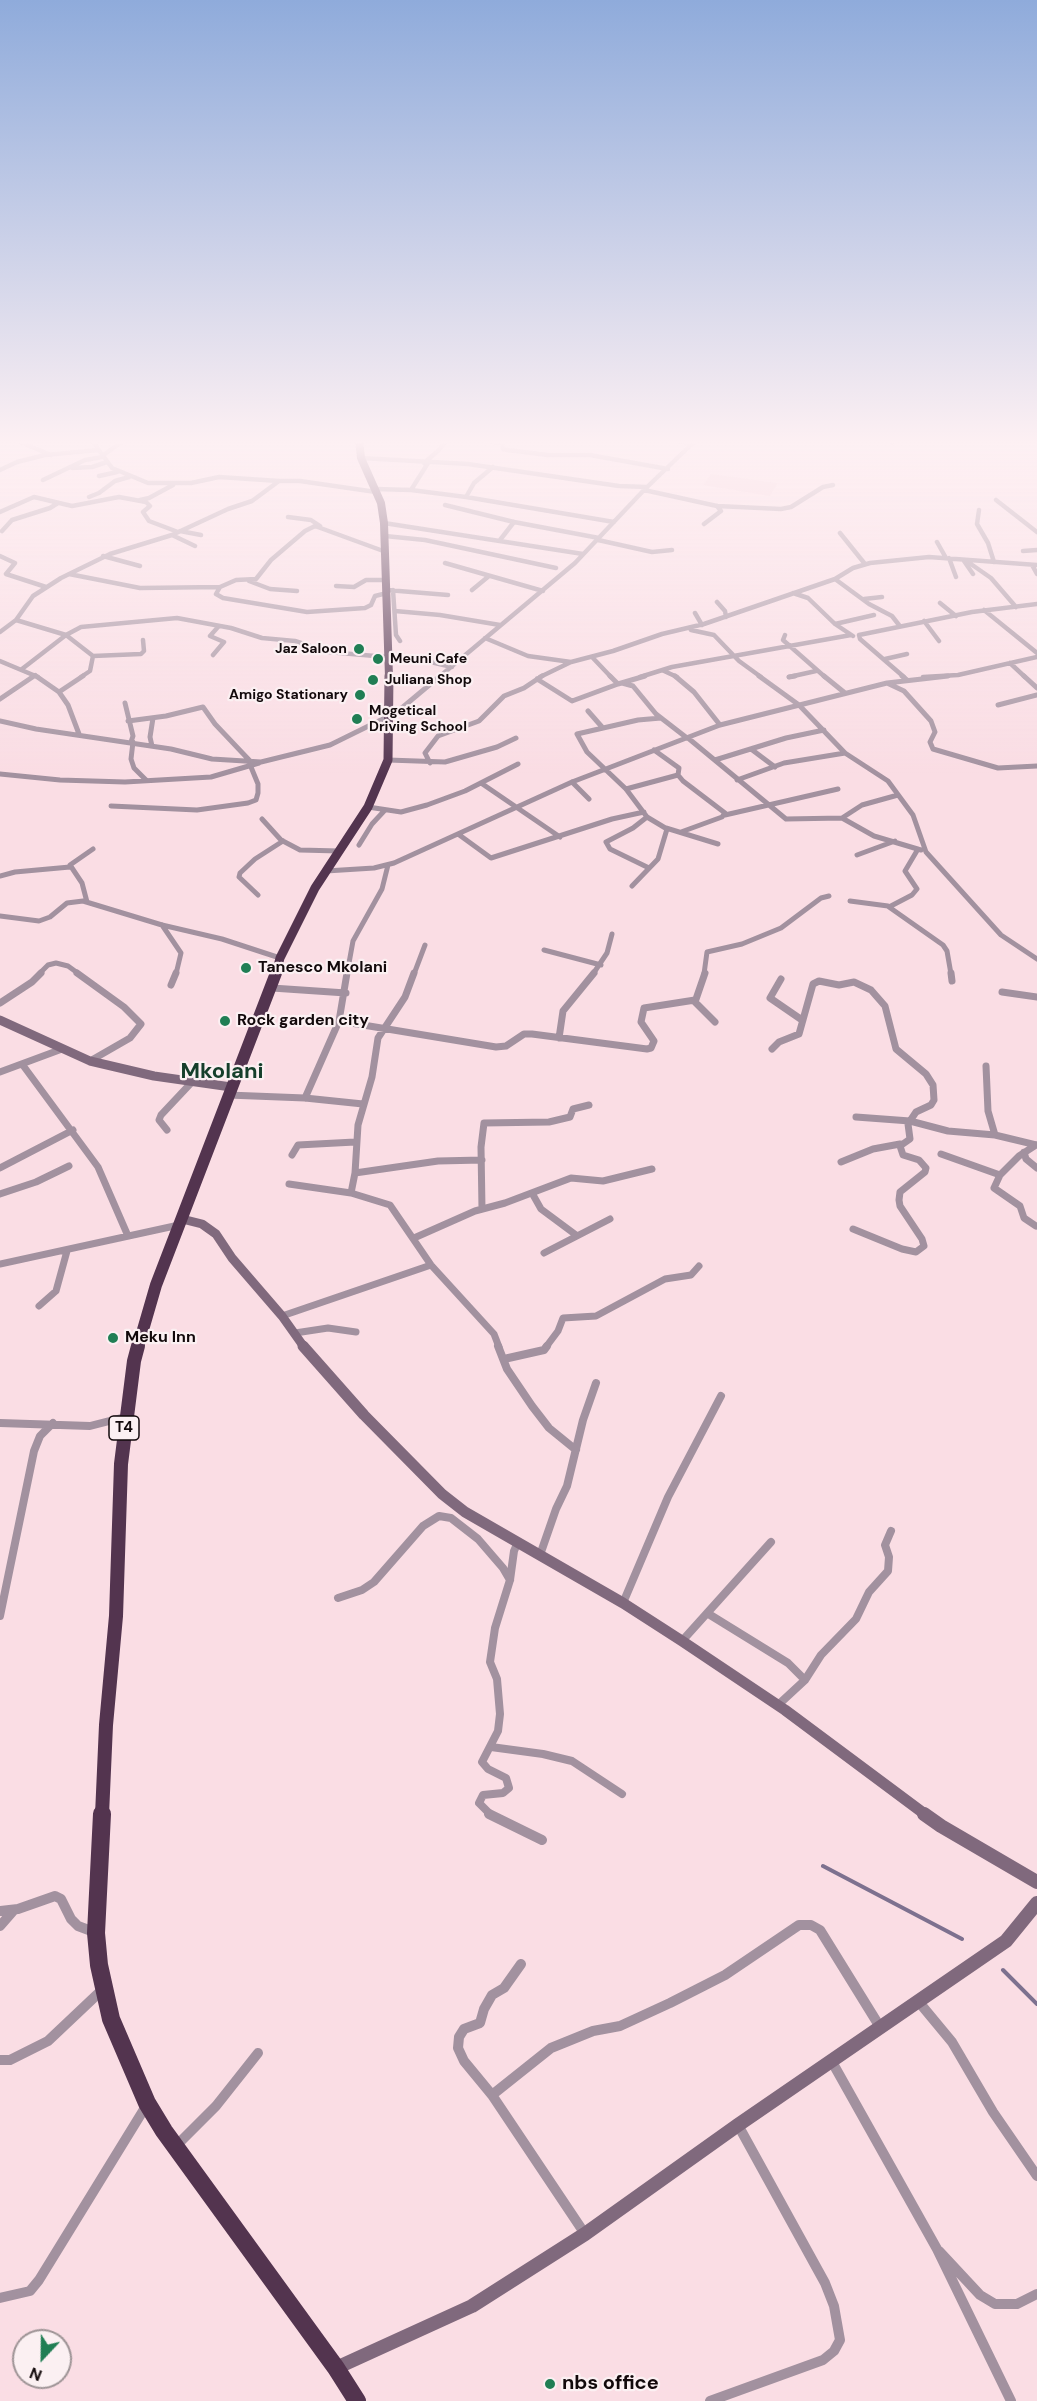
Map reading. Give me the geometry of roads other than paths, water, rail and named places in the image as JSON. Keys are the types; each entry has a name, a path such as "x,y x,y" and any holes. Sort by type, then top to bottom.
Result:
{"highway":[{"name":"T4","path":"357,2401 336,2368 175,2147 147,2103 115,2032 99,1965 96,1933 106,1725 116,1616 121,1464 125,1417 134,1361 144,1321 229,1091 272,988 280,958 300,913 368,807 388,760 390,716 386,552"}],"street":[{"path":"0,632 16,620 26,603 46,587 103,556 119,551"},
{"path":"249,581 258,578 271,560 281,551"},
{"path":"477,551 556,568"},
{"path":"565,551 583,554"},
{"path":"0,774 60,780 125,782 211,777 251,764 330,745 397,712 543,591 586,551"},
{"path":"853,551 865,564"},
{"path":"943,551 956,577"},
{"path":"992,551 994,562"},
{"path":"977,561 993,554"},
{"path":"0,556 15,563 6,574 46,587"},
{"path":"103,556 140,566"},
{"path":"430,763 425,753 438,736 478,721 504,696 571,662 662,634 703,625 835,579 865,564 919,558 948,558 1034,565 1037,574"},
{"path":"963,560 973,574"},
{"path":"963,560 991,578 1016,607"},
{"path":"446,563 543,591"},
{"path":"69,574 140,588 188,586 219,588 236,580 249,581 270,589 297,591"},
{"path":"472,590 489,576"},
{"path":"835,579 869,604 892,616 899,625"},
{"path":"336,586 354,587 366,580 388,588 448,595"},
{"path":"219,588 216,594 223,598 311,612 365,608 371,605 375,596 388,588"},
{"path":"388,588 395,611 396,635 400,641"},
{"path":"793,593 808,598 835,624 850,635 858,637 907,680"},
{"path":"864,599 882,597"},
{"path":"717,603 725,611 726,616"},
{"path":"940,603 956,616"},
{"path":"858,637 866,632 899,625 984,610 1037,604"},
{"path":"984,610 1037,655"},
{"path":"395,611 500,625"},
{"path":"695,613 732,656 799,705 845,753 891,784 913,815 926,852 1001,935 1037,959"},
{"path":"835,624 873,615"},
{"path":"22,669 66,635 87,626 170,619 187,619 238,630 262,638 296,642 339,653 430,661 452,667"},
{"path":"16,620 66,635 93,656 141,654 143,640"},
{"path":"854,620 866,632"},
{"path":"924,621 939,641"},
{"path":"213,655 224,642 210,636 218,627"},
{"path":"689,629 714,636"},
{"path":"785,635 783,640 788,645 816,671 845,693"},
{"path":"537,679 572,701 660,669 850,635"},
{"path":"484,638 528,656 571,662"},
{"path":"885,659 907,654"},
{"path":"326,871 388,865 572,782 720,725 887,683 958,675 1037,655"},
{"path":"59,692 90,671 93,656"},
{"path":"592,657 619,684 631,685 661,718 786,819 842,818 874,836 926,852"},
{"path":"0,661 35,675 59,692 68,705 79,734"},
{"path":"0,667 6,663"},
{"path":"1010,663 1037,688"},
{"path":"660,669 672,673 694,692 720,725"},
{"path":"789,678 816,671"},
{"path":"0,699 35,675"},
{"path":"887,683 904,691 931,721 936,732 930,741 933,749 998,768 1037,766"},
{"path":"998,705 1037,695"},
{"path":"125,703 133,736 131,759 134,768 146,780"},
{"path":"111,806 196,810 248,803 256,800 258,793 258,784 251,764 215,724 205,708 200,707 153,718 128,721"},
{"path":"588,711 602,727"},
{"path":"152,746 150,735 153,718"},
{"path":"661,718 602,727 577,734 587,752 626,789 645,814 666,828 718,844"},
{"path":"0,722 132,742 212,759 251,764"},
{"path":"715,760 786,738 824,730"},
{"path":"388,760 445,762 497,747 516,738"},
{"path":"751,749 775,767"},
{"path":"654,750 679,768 678,776"},
{"path":"737,780 795,760 845,753"},
{"path":"368,807 401,812 427,805 452,797 518,764"},
{"path":"626,789 678,776"},
{"path":"678,776 721,808 725,815"},
{"path":"572,782 589,799"},
{"path":"481,783 560,837"},
{"path":"681,832 725,815 838,789"},
{"path":"842,818 862,805 898,795"},
{"path":"359,845 372,824 385,810"},
{"path":"458,834 491,858 612,819 645,814"},
{"path":"645,814 633,828 606,842 610,849 648,868"},
{"path":"262,819 283,841 304,851 339,851"},
{"path":"632,886 658,859 667,833 666,828"},
{"path":"258,895 239,877 240,873 255,859 283,841"},
{"path":"857,855 895,841"},
{"path":"0,876 15,872 70,867 75,860 93,849"},
{"path":"888,906 912,895 917,889 905,871 918,849"},
{"path":"305,1098 339,1021 346,993 353,941 381,889 388,865"},
{"path":"70,867 82,883 87,902"},
{"path":"715,1022 696,1006 695,999 706,970 707,952 742,944 781,928 821,898 829,896"},
{"path":"850,901 888,906 943,945 947,951 951,981"},
{"path":"0,916 39,921 50,917 70,902 87,902 280,958"},
{"path":"162,925 182,958 171,985"},
{"path":"559,1038 563,1011 601,965 612,934"},
{"path":"351,1193 355,1173 355,1142 363,1104 372,1077 378,1038 405,997 425,945"},
{"path":"544,950 601,965"},
{"path":"0,1003 32,982 48,966 56,963 68,966 124,1007 141,1024 130,1038 90,1061"},
{"path":"781,979 770,998 802,1020"},
{"path":"772,1049 778,1042 799,1034 812,988 816,982 839,985 854,982 871,990 885,1006 896,1049 926,1074 933,1084 932,1105 916,1112 910,1121 910,1139 900,1144 873,1149 841,1162"},
{"path":"272,988 346,993"},
{"path":"1002,992 1037,997"},
{"path":"339,1021 496,1047 506,1046 525,1035 647,1049 651,1048 654,1041 641,1022 640,1016 645,1008 695,999"},
{"path":"0,1020 90,1061 113,1068 229,1091 363,1104"},
{"path":"0,1072 62,1049"},
{"path":"22,1064 47,1100 73,1130 103,1175 128,1236"},
{"path":"986,1066 988,1111 995,1135"},
{"path":"167,1130 159,1120 161,1115 192,1082"},
{"path":"482,1209 482,1127 484,1123 549,1122 570,1117 573,1109 589,1105"},
{"path":"856,1117 910,1121 948,1131 995,1135 1036,1145"},
{"path":"0,1168 73,1130"},
{"path":"292,1155 298,1145 355,1142"},
{"path":"853,1229 902,1249 916,1252 924,1246 922,1239 900,1206 899,1200 900,1192 926,1168 921,1161 903,1155 900,1144"},
{"path":"1036,1145 1024,1152 1000,1174 994,1185 995,1190 1017,1204 1024,1218 1036,1226"},
{"path":"1024,1152 1026,1159 1037,1168"},
{"path":"941,1154 1000,1174"},
{"path":"355,1173 438,1161 482,1160"},
{"path":"0,1194 36,1182 69,1166"},
{"path":"414,1238 482,1209 573,1177 603,1181 652,1169"},
{"path":"289,1184 351,1193 390,1205 431,1265 494,1334 517,1386 532,1406 549,1428 576,1450"},
{"path":"532,1193 541,1209 576,1235"},
{"path":"544,1253 610,1219"},
{"path":"0,1264 68,1251 180,1222 202,1224 216,1234 232,1258 282,1316 298,1340 364,1415 442,1494 465,1512 623,1603 682,1641 778,1705 941,1826 1037,1882"},
{"path":"39,1306 56,1291 68,1251"},
{"path":"282,1316 431,1265"},
{"path":"504,1359 544,1350 558,1331 563,1318 596,1316 665,1279 691,1275 699,1266"},
{"path":"294,1333 328,1329 356,1332"},
{"path":"540,1555 556,1509 567,1486 583,1420 596,1383"},
{"path":"623,1603 668,1497 722,1396"},
{"path":"0,1423 90,1426 125,1417"},
{"path":"0,1616 34,1451 40,1436 53,1423"},
{"path":"338,1598 362,1590 374,1582 423,1526 440,1516 452,1518 471,1532 503,1568 510,1580"},
{"path":"778,1705 805,1680 821,1655 856,1618 869,1593 888,1570 889,1557 885,1545 891,1531"},
{"path":"518,1542 514,1551 510,1580 495,1628 490,1662 497,1678 500,1714 497,1737 482,1758 483,1766 506,1778 509,1788 503,1793 483,1795 480,1799 480,1806 499,1820 542,1840"},
{"path":"682,1641 771,1542"},
{"path":"707,1613 788,1663 805,1680"},
{"path":"491,1747 572,1761 622,1794"},
{"path":"0,1911 14,1910 55,1896 62,1899 71,1919 78,1926 96,1933"},
{"path":"336,2368 472,2306 585,2234 738,2125 1006,1941 1037,1903"},
{"path":"0,1926 14,1910"},
{"path":"492,2095 551,2048 593,2031 620,2026 670,2003 725,1975 799,1925 811,1925 820,1930 880,2027"},
{"path":"521,1964 504,1988 492,1995 480,2022 464,2029 459,2037 458,2048 464,2061 492,2095 585,2234"},
{"path":"0,2060 10,2060 48,2041 105,1987"},
{"path":"918,2001 952,2042 993,2112 1037,2176"},
{"path":"175,2147 216,2106 258,2053"},
{"path":"831,2061 937,2249 1011,2401"},
{"path":"0,2298 30,2291 39,2280 147,2103"},
{"path":"710,2401 823,2360 834,2351 840,2340 834,2306 825,2283 738,2125"},
{"path":"937,2249 980,2295 995,2304 1017,2304 1037,2294"}],"waterway":[{"path":"823,1866 962,1939"},
{"path":"1003,1970 1037,2004"}],"place":[{"name":"Jaz Saloon","path":"359,649"},
{"name":"Meuni Cafe","path":"378,659"},
{"name":"Juliana Shop","path":"373,680"},
{"name":"Amigo Stationary","path":"360,695"},
{"name":"Mogetical Driving School","path":"357,719"},
{"name":"Tanesco Mkolani","path":"246,968"},
{"name":"Rock garden city","path":"225,1021"},
{"name":"Meku Inn","path":"113,1338"},
{"name":"nbs office","path":"550,2384"}],"district":[{"name":"Mkolani","path":"222,1072"}]}
